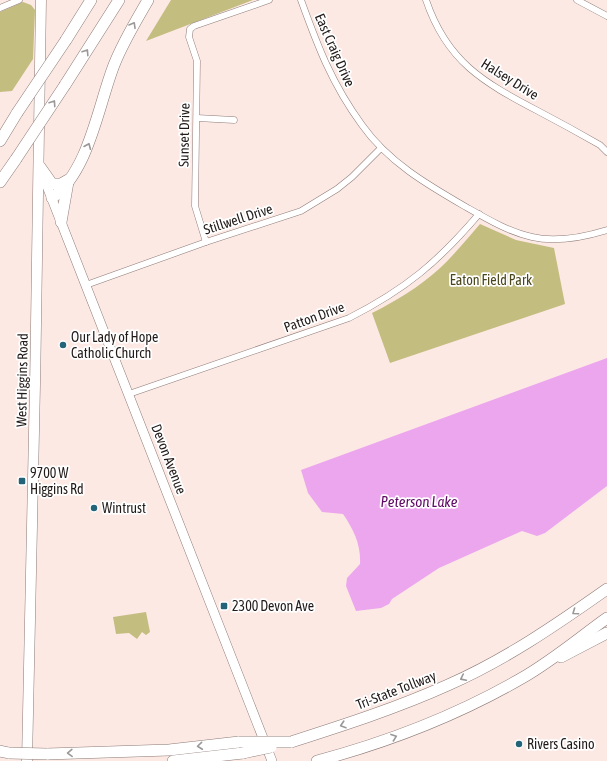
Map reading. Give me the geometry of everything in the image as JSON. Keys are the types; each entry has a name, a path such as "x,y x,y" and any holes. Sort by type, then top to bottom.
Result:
{"highway":[{"path":"0,140 91,0"},
{"path":"0,182 110,17 119,0"},
{"path":"110,17 127,0"},
{"path":"52,198 64,188 83,158 91,139 104,94 126,40 148,0"},
{"path":"40,167 52,184 61,184 68,180"},
{"path":"61,222 68,180"},
{"name":"Tri-State Tollway","path":"173,761 241,747 291,742 394,708 449,685 482,669 552,628 607,589"},
{"path":"523,677 607,618"},
{"path":"317,761 357,750 422,727 481,700 607,634"},
{"path":"3,753 47,754 241,747"}],"main road":[{"name":"West Higgins Road","path":"27,761 40,167 38,110 42,0"},
{"name":"Devon Avenue","path":"40,167 272,761"},
{"path":"39,206 52,198"}],"street":[{"path":"0,8 19,0"},
{"name":"Sunset Drive","path":"206,242 195,206 197,61 189,37 190,29 194,26 269,0"},
{"name":"East Craig Drive","path":"301,0 332,78 363,127 381,148 424,183 511,231 533,238 564,239 587,236 607,230"},
{"name":"Halsey Drive","path":"426,0 438,30 456,55 481,79 600,145 607,152"},
{"path":"577,0 607,16"},
{"path":"197,118 234,120"},
{"name":"Stillwell Drive","path":"86,284 306,208 337,189 352,177 381,148"},
{"name":"Patton Drive","path":"129,394 349,318 381,302 436,262 479,214"}],"green space":[{"path":"171,0 253,0 146,41"},
{"path":"23,2 31,5 35,10 33,59 12,91 0,92 0,12"},
{"name":"Eaton Field Park","path":"480,224 516,240 554,248 565,304 390,363 372,313 390,304 431,276 450,258"},
{"path":"146,612 150,632 146,635 142,632 137,639 129,633 116,634 113,617"}],"water":[{"name":"Peterson Lake","path":"607,358 607,486 545,533 537,536 522,531 439,568 392,599 389,604 381,608 356,611 346,586 347,578 360,564 356,538 343,514 322,512 308,493 301,470"}],"place":[{"name":"Our Lady of Hope Catholic Church","path":"63,345"},
{"name":"9700 W Higgins Rd","path":"22,481"},
{"name":"Wintrust","path":"94,508"},
{"name":"2300 Devon Ave","path":"224,606"},
{"name":"Rivers Casino","path":"519,744"}]}
